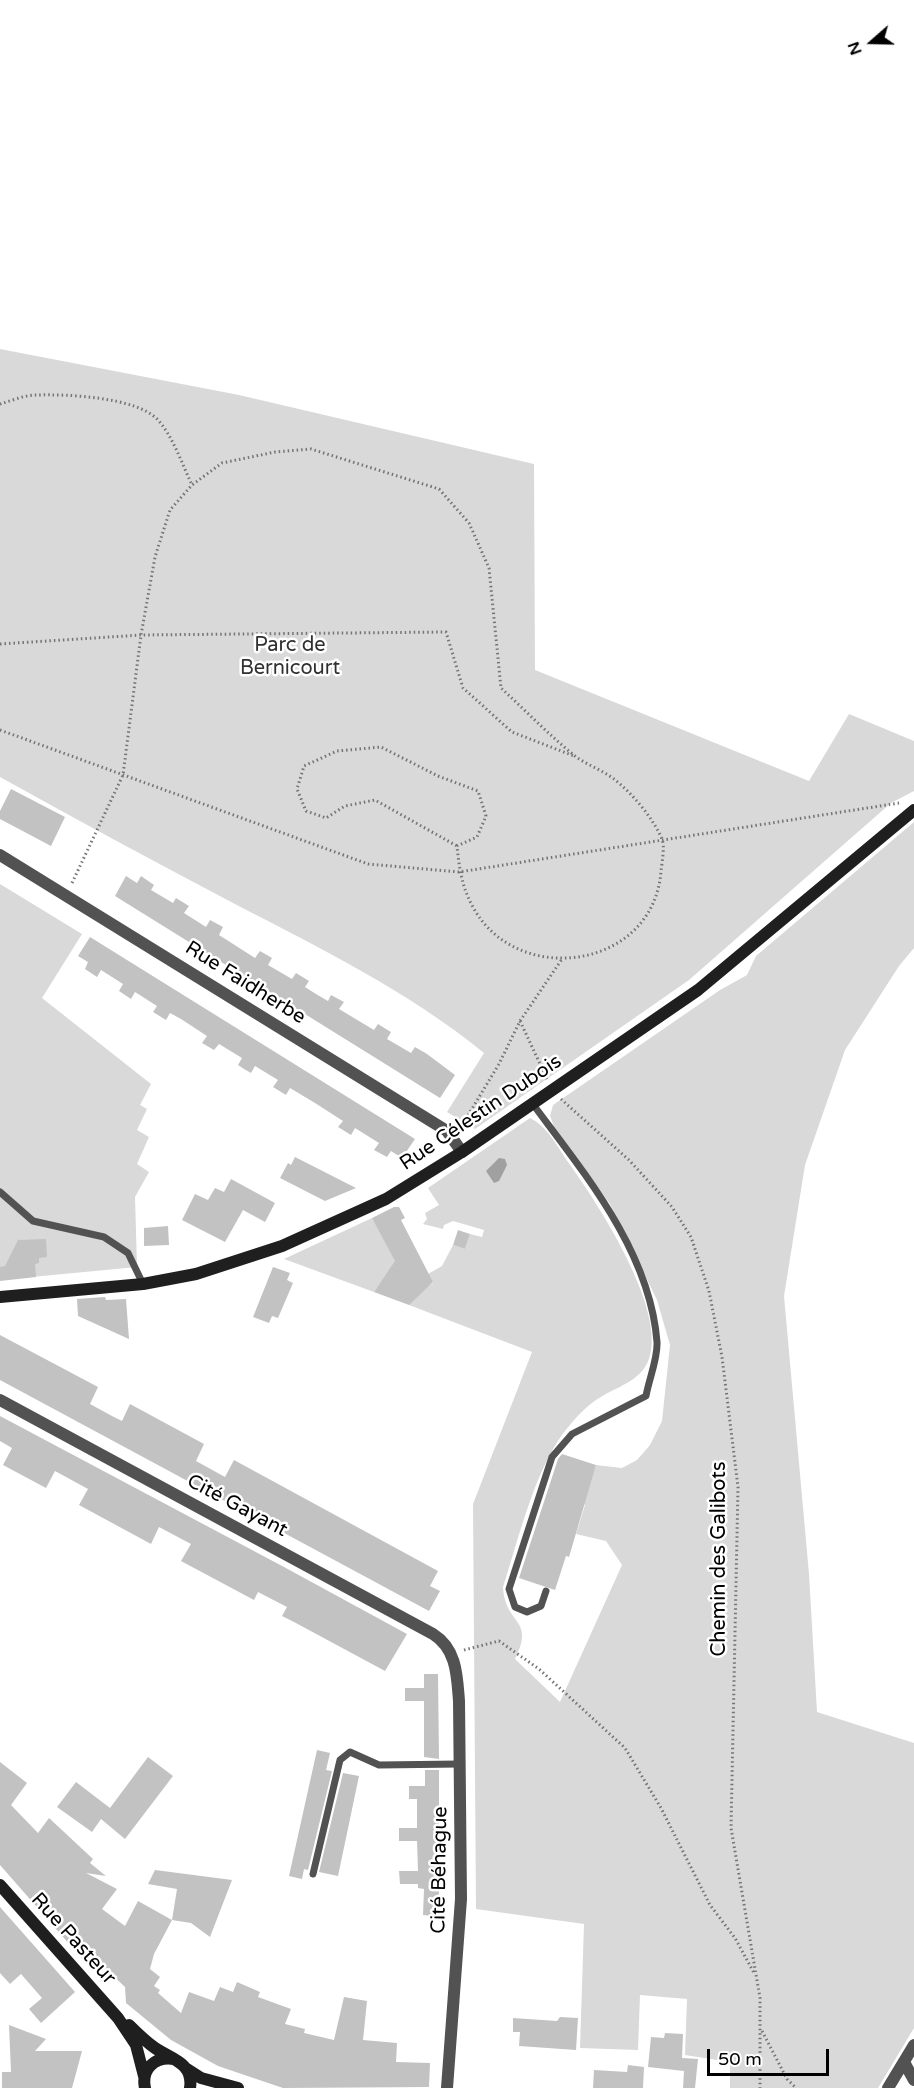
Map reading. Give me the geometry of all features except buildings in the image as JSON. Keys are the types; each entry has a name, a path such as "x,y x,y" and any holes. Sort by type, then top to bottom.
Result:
{"street":[{"name":"Rue Célestin Dubois","path":"0,1297 143,1284 196,1275 282,1246 386,1199 462,1152 703,986 914,810"},
{"name":"Rue Faidherbe","path":"0,855 447,1131 462,1152"},
{"name":"Cité Gayant","path":"0,1400 433,1634 441,1639 451,1653"},
{"name":"Cité Béhague","path":"447,2088 460,1911 458,1693 451,1653"},
{"name":"Rue Pasteur","path":"0,1885 118,2018 136,2045 143,2084"},
{"name":"Rue Pasteur","path":"118,2018 152,2046 201,2078 238,2088"},
{"path":"893,2085 914,2045"},
{"path":"143,2084 156,2061 175,2060"},
{"path":"904,2062 914,2080"},
{"path":"187,2069 191,2080 190,2088"}],"lane":[{"path":"532,1103 606,1207 635,1262 651,1299 657,1344 646,1396 572,1434 552,1457 509,1588 514,1607 527,1612 541,1606 546,1591"},
{"path":"0,1192 33,1221 104,1237 128,1253 143,1284"},
{"path":"313,1874 340,1760 350,1752 379,1766 460,1764"}],"path":[{"path":"0,404 34,395 82,397 125,403 147,411 159,421 192,485"},
{"path":"66,896 123,775 141,634 155,557 170,510 192,485 222,463 275,452 311,449 439,489 469,523 489,568 501,688 576,757"},
{"path":"0,644 141,634 446,632 463,688 512,732 576,757 613,778 638,803 663,841 660,891 640,924 608,950 587,957 562,959 507,944 473,907 459,872 457,846"},
{"path":"0,730 368,864 459,872 891,803 903,804"},
{"path":"381,747 438,776 478,792 486,816 477,837 457,846 375,800 345,806 326,818 306,811 297,789 304,766 338,751 381,747"},
{"path":"447,1131 464,1122 499,1064 520,1021 562,959"},
{"name":"Chemin des Galibots","path":"520,1021 552,1089 565,1105 629,1160 672,1208 691,1237 709,1291 725,1378 738,1487 731,1828 757,1977 761,2028 760,2088"},
{"path":"451,1653 499,1641 539,1670 624,1748 661,1808 710,1905 735,1938 757,1977"},
{"path":"761,2028 787,2079 795,2088"}],"green space":[{"name":"Parc de Bernicourt","path":"0,349 239,395 534,464 535,670 809,781 849,714 914,741 914,791 891,803 689,980 475,1129 447,1112 484,1053 455,1031 363,972 0,777"},
{"path":"914,822 914,948 899,966 845,1050 805,1165 784,1296 809,1574 817,1712 914,1743 914,2028 878,2088 730,2088 730,2062 685,2055 687,1999 640,1995 638,2050 580,2048 584,1924 476,1909 473,1504 532,1352 409,1305 387,1274 374,1292 284,1259 372,1218 424,1288 433,1283 428,1274 442,1266 453,1245 465,1249 470,1234 482,1237 484,1230 453,1221 444,1225 443,1229 423,1224 427,1219 425,1213 439,1205 428,1188 530,1118 542,1126 551,1137 595,1203 611,1229 639,1285 648,1313 652,1338 649,1359 640,1373 634,1379 589,1405 558,1441 547,1459 530,1502 503,1587 505,1600 521,1628 521,1646 515,1659 560,1702 622,1565 606,1541 576,1534 585,1505 583,1504 596,1465 622,1468 637,1460 650,1445 662,1421 670,1345 657,1300 610,1204 555,1129 550,1116 553,1105 720,990 747,975 756,956"},
{"path":"0,884 82,934 42,998 151,1084 140,1105 147,1109 137,1130 149,1137 137,1164 149,1172 135,1197 137,1267 0,1280"}],"shaded area":[{"path":"499,1158 505,1159 507,1165 499,1181 494,1183 486,1171"}]}
